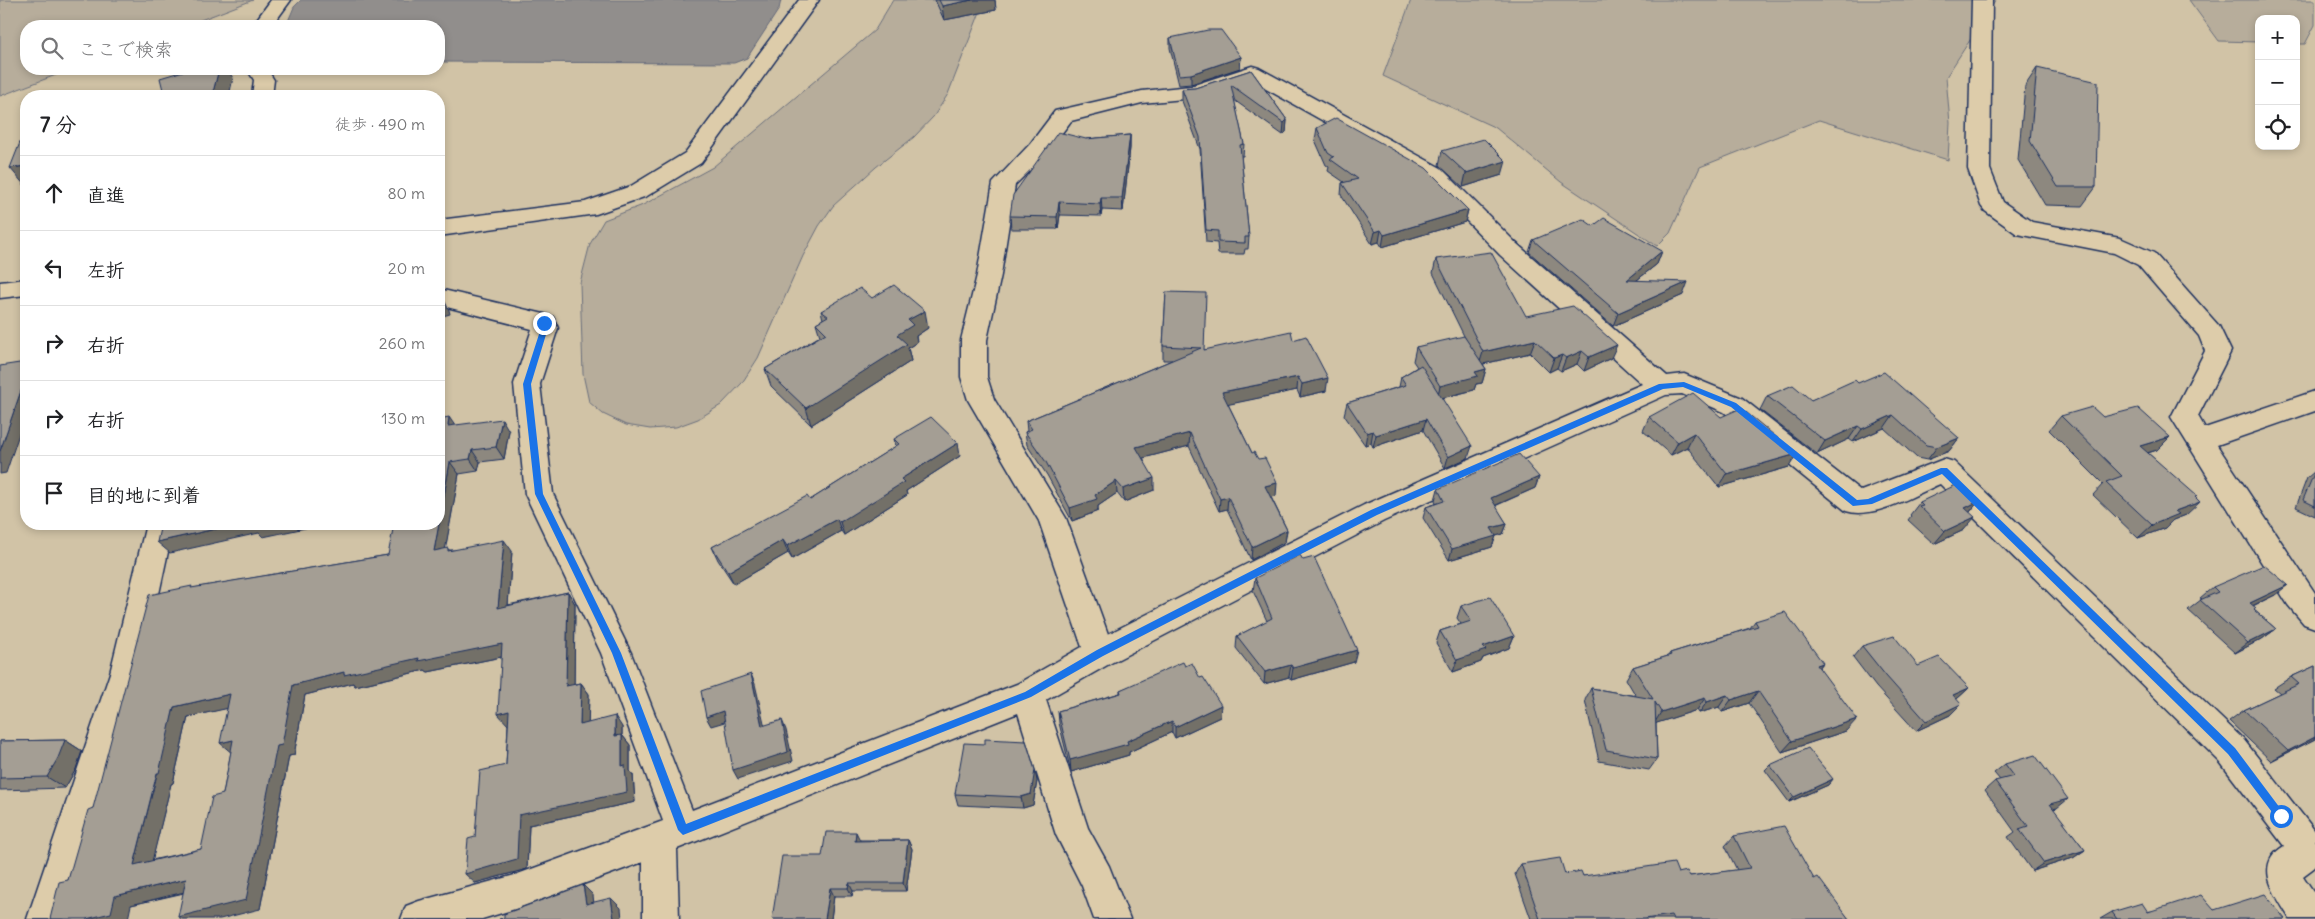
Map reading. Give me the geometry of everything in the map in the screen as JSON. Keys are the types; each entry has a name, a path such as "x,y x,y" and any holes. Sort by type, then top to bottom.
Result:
{"street":[{"path":"266,20 281,0"},
{"path":"445,227 588,209 639,191 692,158 809,0"},
{"path":"1982,0 1979,169 1993,206 2025,229 2120,246 2146,259 2210,332 2218,351 2184,417 2299,596 2315,615"},
{"path":"1100,653 1052,518 981,400 974,378 974,340 989,275 1004,183 1038,149 1063,116 1142,97 1194,92 1252,72 1433,173 1508,249 1662,386"},
{"path":"261,75 264,80 263,90"},
{"path":"0,290 20,288"},
{"path":"445,298 544,323 545,328 527,384 539,494 616,653 672,834 660,919"},
{"path":"419,919 515,892 672,834 1028,694 1100,653 1374,513 1662,386 1684,384 1733,405 1856,503 1869,502 1944,470 2232,751 2312,849 2287,864 2284,879 2310,919"},
{"path":"2198,441 2315,401"},
{"path":"45,919 126,673 159,530"},
{"path":"1028,694 1074,835 1097,878 1112,919"}],"shaded area":[{"path":"0,0 253,0 201,20 20,20 20,75 56,75 0,96"},
{"path":"301,0 781,0 779,9 747,58 734,63 445,62 445,20 289,20 294,7"},
{"path":"893,0 987,0 980,12 948,94 934,116 914,137 876,167 833,206 819,226 803,256 758,358 742,383 721,405 698,419 676,427 650,429 626,425 603,414 589,402 583,374 580,283 590,244 604,220 643,205 713,167 875,30"},
{"path":"1411,0 1996,0 1946,77 1950,123 1948,160 1819,120 1700,167 1670,233 1657,246 1561,182 1496,128 1383,76"},
{"path":"2189,0 2315,0 2315,25 2305,44 2300,44 2300,15 2255,15 2255,42 2219,41"}],"building":[{"path":"939,0 972,0 942,6"},
{"path":"1208,30 1221,30 1241,57 1191,74 1179,75 1170,38"},
{"path":"2037,68 2098,82 2096,187 2058,187 2030,141"},
{"path":"1251,70 1287,120 1284,123 1231,85 1244,144 1240,145 1249,237 1245,237 1245,243 1218,242 1218,231 1206,230 1200,137 1182,89 1195,88"},
{"path":"170,75 217,75 214,90 163,90 160,78"},
{"path":"1336,118 1426,168 1468,210 1384,235 1381,230 1375,232 1342,183 1358,179 1330,159 1334,157 1328,153 1317,128"},
{"path":"1058,132 1086,139 1130,135 1122,198 1101,198 1100,204 1059,202 1057,217 1010,216 1013,195"},
{"path":"1484,139 1506,161 1466,173 1442,151"},
{"path":"20,143 20,167 10,168"},
{"path":"1604,218 1662,251 1627,280 1688,282 1618,313 1533,240 1583,219 1593,226"},
{"path":"1491,252 1526,316 1573,306 1617,345 1589,357 1582,351 1566,358 1562,355 1554,358 1535,340 1483,352 1436,259"},
{"path":"894,285 925,311 908,320 913,325 897,335 907,344 806,408 765,369 826,333 816,323 828,316 821,311 860,288 872,298"},
{"path":"1166,292 1206,293 1204,350 1291,331 1293,340 1306,336 1328,378 1302,384 1298,377 1222,392 1252,453 1254,452 1258,459 1265,458 1277,483 1265,486 1287,530 1252,547 1228,497 1220,499 1190,433 1136,447 1154,478 1123,489 1116,481 1095,495 1097,499 1070,508 1046,462 1025,432 1032,429 1026,421 1201,348 1163,346"},
{"path":"1464,336 1486,369 1475,372 1478,376 1440,386 1416,347"},
{"path":"20,363 20,394 0,451 0,366"},
{"path":"1421,365 1472,446 1448,457 1426,419 1376,435 1373,431 1367,433 1347,403 1406,385 1401,377"},
{"path":"1884,372 1959,438 1937,447 1926,445 1893,415 1862,429 1858,426 1825,441 1767,396 1793,385 1811,400 1855,380 1858,383"},
{"path":"1693,393 1721,417 1741,408 1797,454 1727,474 1694,433 1678,442 1649,417"},
{"path":"2092,407 2103,417 2138,408 2170,437 2140,446 2197,496 2195,497 2200,502 2175,511 2179,514 2152,525 2106,482 2122,476 2061,416"},
{"path":"449,417 448,426 502,419 496,447 472,450 470,459 450,462 445,490 445,418"},
{"path":"931,417 958,443 901,479 904,482 840,522 837,519 787,546 783,540 728,572 712,547 807,496 810,500 899,444 894,439"},
{"path":"1519,454 1539,477 1491,498 1507,524 1491,528 1496,536 1452,549 1426,507 1444,501 1438,489"},
{"path":"2315,471 2315,506 2303,500"},
{"path":"1960,483 1979,501 1965,508 1975,517 1945,531 1919,506 1923,505 1920,502"},
{"path":"160,530 211,530 157,542"},
{"path":"393,530 438,530 434,551 448,548 448,551 504,540 498,608 568,592 566,686 581,683 580,725 615,716 615,736 622,735 622,766 625,765 627,792 519,815 517,859 465,874 468,839 475,837 480,771 506,765 509,711 498,714 502,644 418,661 419,658 344,675 344,672 293,685 282,745 277,746 246,900 178,917 186,879 115,896 111,913 86,919 50,919 59,882 68,880 88,810 93,808 149,595 192,586 191,588 388,555","holes":["230,694 220,743 233,740 223,794 212,797 201,849 134,865 157,773 159,773 174,707"]},
{"path":"1300,555 1303,560 1314,557 1357,650 1293,668 1291,665 1265,672 1237,636 1272,618 1255,578"},
{"path":"2264,565 2288,585 2250,603 2256,608 2254,610 2276,629 2248,643 2200,600 2218,592 2213,587"},
{"path":"1490,597 1514,636 1483,647 1486,650 1457,660 1440,631 1471,621 1461,606"},
{"path":"1785,612 1823,663 1817,665 1857,719 1792,741 1758,691 1731,700 1727,695 1707,702 1705,698 1661,712 1655,702 1657,759 1606,750 1591,688 1653,699 1633,667 1671,655 1670,653 1758,626 1755,621"},
{"path":"1894,636 1918,666 1939,657 1969,688 1953,695 1961,704 1926,721 1862,646"},
{"path":"1183,662 1185,666 1192,663 1200,678 1203,677 1221,705 1175,727 1172,721 1127,741 1128,744 1070,760 1058,711 1121,693 1120,690"},
{"path":"2315,666 2315,737 2288,751 2244,710 2299,684 2291,677"},
{"path":"751,674 762,726 782,720 788,752 733,770 723,711 706,717 701,691"},
{"path":"985,739 1026,741 1035,770 1031,794 1021,797 955,794 964,743 985,744"},
{"path":"65,740 58,758 47,777 0,778 0,741"},
{"path":"1808,748 1833,779 1794,797 1770,765"},
{"path":"2035,755 2068,799 2050,804 2085,850 2044,863 2019,829 2028,826 1995,781 2014,776 2005,764"},
{"path":"1784,826 1814,879 1818,877 1849,919 1673,919 1671,915 1645,919 1540,919 1521,864 1560,858 1565,874 1581,871 1583,876 1674,863 1678,873 1687,871 1690,876 1750,868 1734,836"},
{"path":"826,832 856,832 855,841 908,840 903,883 849,883 848,888 830,888 825,919 772,919 782,856 822,856"},
{"path":"583,885 586,904 611,898 614,919 499,919 504,918 504,914"},
{"path":"2265,894 2285,919 2117,919 2112,912 2142,903 2148,912 2201,895 2214,910"}],"route":[{"path":"544,323 545,328 527,384 539,494 616,653 683,830 913,741 1028,694 1100,653 1374,513 1662,386 1684,384 1733,405 1856,503 1869,502 1944,470 2232,751 2281,816"}]}
